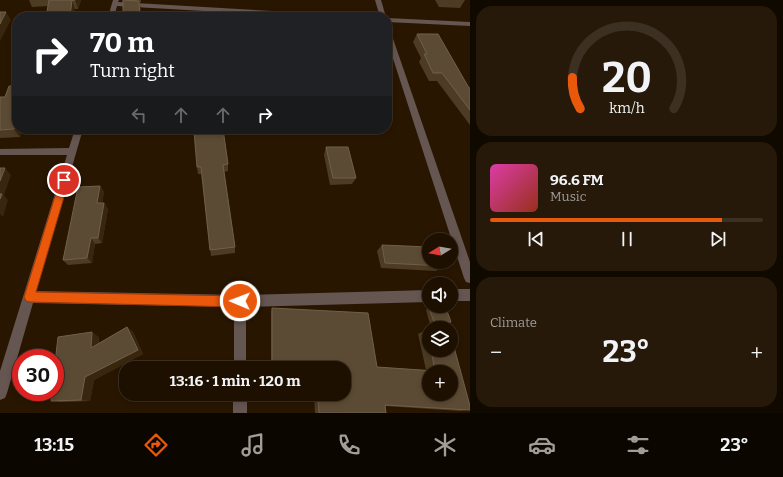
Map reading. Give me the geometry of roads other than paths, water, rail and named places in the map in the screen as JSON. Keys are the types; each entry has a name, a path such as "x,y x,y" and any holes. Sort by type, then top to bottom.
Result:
{"street":[{"path":"378,0 382,12"},
{"path":"113,12 116,2 266,12"},
{"path":"392,20 470,24"},
{"path":"392,45 470,278"},
{"path":"0,393 78,134"},
{"path":"0,152 73,151"},
{"path":"458,295 470,295"},
{"path":"30,297 240,301 422,296"},
{"path":"240,301 240,361"},
{"path":"240,401 240,413"}]}
